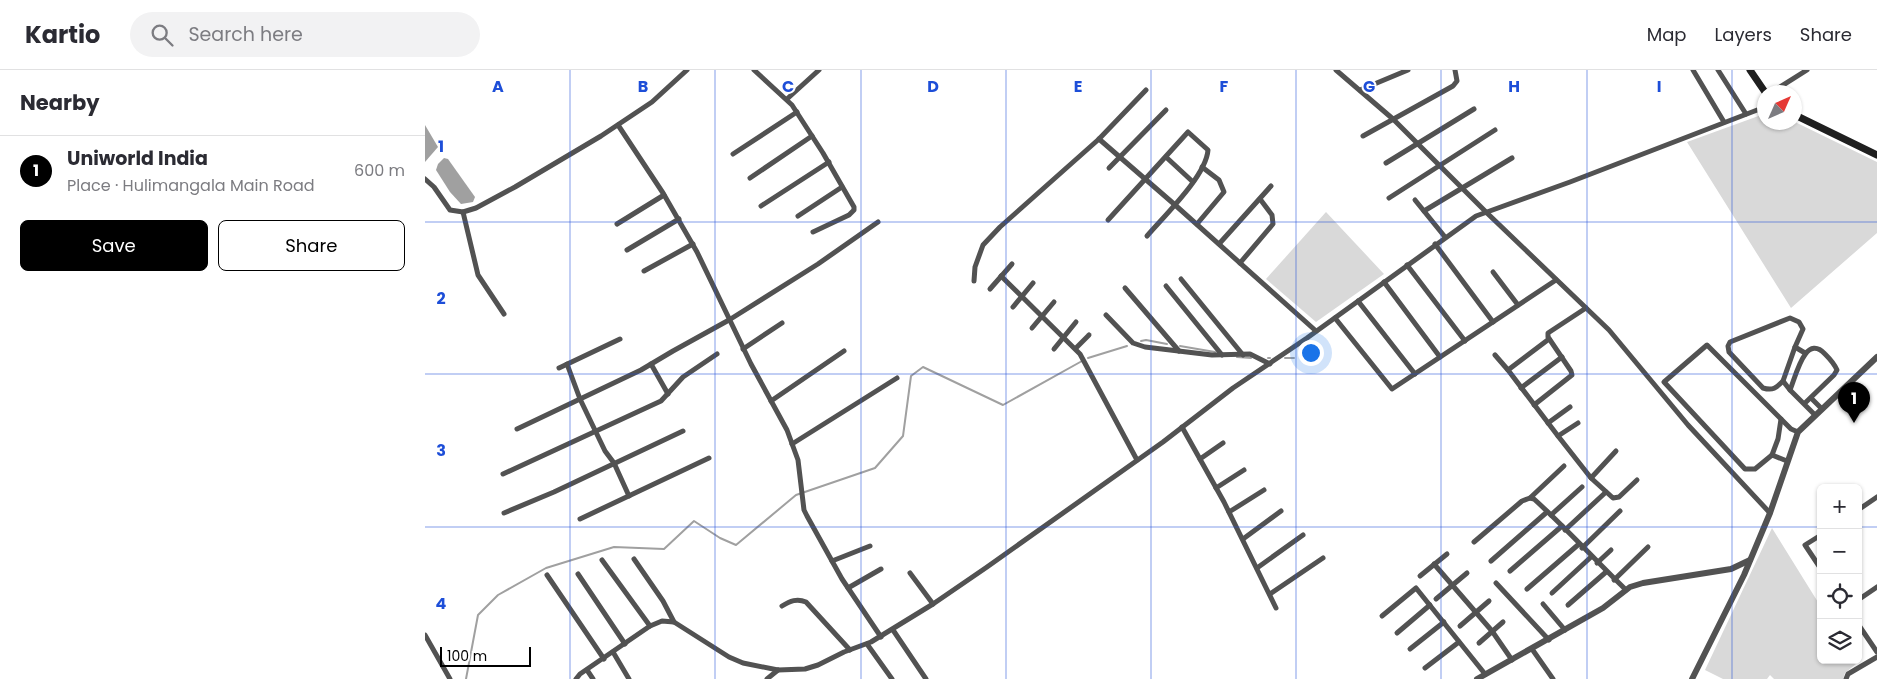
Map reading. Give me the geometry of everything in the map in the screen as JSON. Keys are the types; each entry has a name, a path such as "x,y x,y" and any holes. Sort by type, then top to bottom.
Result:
{"main road":[{"path":"1750,70 1760,85"},
{"path":"1802,118 1877,155"}],"street":[{"path":"425,180 434,187 449,210 463,212 488,203 618,125 652,102 687,70"},
{"path":"754,70 787,100 797,112 829,162 852,203 854,210 849,215 813,232"},
{"path":"787,100 819,70"},
{"path":"1336,70 1393,118 1487,213 1609,330 1688,426 1770,513"},
{"path":"1359,90 1408,70"},
{"path":"1363,136 1453,86 1457,81 1455,70"},
{"path":"1693,70 1723,122"},
{"path":"1718,70 1746,114"},
{"path":"1783,85 1807,70"},
{"path":"974,281 975,267 983,245 1000,227 1099,139 1146,90"},
{"path":"1386,163 1474,109"},
{"path":"1109,168 1165,110"},
{"path":"635,559 663,601 674,622 729,657 743,663 778,670 805,669 818,665 881,637 933,604 1476,216 1757,110"},
{"path":"733,154 797,112"},
{"path":"618,125 664,195 693,244 743,349 792,444 803,488 807,516 848,588 881,637"},
{"path":"1389,198 1495,130"},
{"path":"1108,220 1187,132 1208,150 1207,160 1193,182 1147,236"},
{"path":"750,178 812,136"},
{"path":"1099,139 1175,204 1316,331"},
{"path":"1166,157 1193,182"},
{"path":"1424,211 1512,158"},
{"path":"761,206 829,162"},
{"path":"1197,224 1223,192 1219,180 1203,167"},
{"path":"1219,244 1271,186"},
{"path":"798,216 842,187"},
{"path":"617,224 664,195"},
{"path":"1240,263 1273,224 1272,215 1260,199"},
{"path":"1415,200 1445,237"},
{"path":"463,212 478,275 504,314"},
{"path":"627,250 679,220"},
{"path":"517,429 651,364 729,320 825,259 878,222"},
{"path":"644,271 693,244"},
{"path":"1435,244 1493,322"},
{"path":"990,289 1012,264"},
{"path":"1407,265 1465,341"},
{"path":"1493,272 1518,306"},
{"path":"1001,276 1076,348 1086,362 1096,385 1137,460"},
{"path":"1181,279 1242,355"},
{"path":"1335,318 1392,389 1556,280"},
{"path":"1383,282 1440,357"},
{"path":"1013,307 1033,283"},
{"path":"1166,286 1222,355"},
{"path":"1125,288 1179,351"},
{"path":"1358,300 1415,374"},
{"path":"1032,328 1054,302"},
{"path":"1534,405 1572,375 1549,339 1547,335 1549,331 1586,308"},
{"path":"1106,315 1133,344 1222,355 1255,355 1270,364"},
{"path":"1790,318 1799,322 1803,330 1783,381 1770,390 1763,388 1729,352 1728,346 1730,342 1790,318"},
{"path":"1054,349 1076,322"},
{"path":"743,349 782,323"},
{"path":"1076,348 1089,335"},
{"path":"559,368 619,339"},
{"path":"1508,370 1549,339"},
{"path":"1781,419 1778,439 1772,455 1755,470 1745,469 1664,382 1707,345 1781,419 1791,429 1798,432"},
{"path":"1795,347 1805,354"},
{"path":"1790,390 1805,354 1811,348 1816,347 1835,364 1837,370 1804,404"},
{"path":"771,401 844,351"},
{"path":"503,474 661,401 683,377 717,354"},
{"path":"1495,355 1591,478 1611,497 1617,498 1637,480"},
{"path":"1521,388 1562,357"},
{"path":"1692,679 1750,560 1770,513 1798,432 1877,357"},
{"path":"567,364 580,399 609,457 614,462 629,496"},
{"path":"651,364 668,394"},
{"path":"792,444 897,378"},
{"path":"1783,381 1815,415"},
{"path":"1811,398 1822,409"},
{"path":"1548,423 1570,407"},
{"path":"1558,436 1578,423"},
{"path":"1182,427 1217,488 1276,608"},
{"path":"504,513 554,492 683,431"},
{"path":"1200,458 1223,443"},
{"path":"1591,478 1615,451"},
{"path":"1772,455 1787,461"},
{"path":"580,519 709,458"},
{"path":"1474,542 1522,501 1530,498 1565,466"},
{"path":"1217,488 1244,470"},
{"path":"1491,561 1582,487"},
{"path":"1229,512 1264,490"},
{"path":"1510,571 1606,492"},
{"path":"1862,507 1877,497"},
{"path":"1530,498 1549,513 1626,590"},
{"path":"1243,539 1281,511"},
{"path":"1527,588 1620,511"},
{"path":"1257,568 1303,535"},
{"path":"1817,538 1805,545 1817,562"},
{"path":"832,561 870,546"},
{"path":"1614,580 1648,547"},
{"path":"1597,563 1611,550"},
{"path":"1420,576 1447,554"},
{"path":"1552,593 1591,557"},
{"path":"1270,594 1323,558"},
{"path":"602,560 651,626"},
{"path":"1477,679 1603,608 1630,587 1643,583 1731,569 1750,560"},
{"path":"1434,564 1492,631 1512,660"},
{"path":"848,588 881,569"},
{"path":"1568,605 1606,572"},
{"path":"910,573 933,604"},
{"path":"1436,599 1467,573"},
{"path":"578,574 625,644"},
{"path":"547,575 604,659"},
{"path":"1496,583 1549,640"},
{"path":"1382,616 1416,588 1485,674"},
{"path":"1862,597 1877,588"},
{"path":"782,606 792,600 806,602 850,650"},
{"path":"1460,626 1489,601"},
{"path":"1543,604 1565,630"},
{"path":"1397,633 1430,605"},
{"path":"577,679 651,626 662,622 674,622"},
{"path":"1410,648 1444,622"},
{"path":"1479,643 1503,622"},
{"path":"893,630 926,679"},
{"path":"1862,630 1877,652"},
{"path":"425,635 451,679"},
{"path":"1425,668 1459,642"},
{"path":"867,644 892,679"},
{"path":"1532,649 1553,679"},
{"path":"613,652 629,679"},
{"path":"1847,677 1877,656"},
{"path":"587,670 593,679"},
{"path":"767,679 778,670"}],"shaded area":[{"path":"1757,117 1757,130 1802,130 1802,125 1877,162 1877,233 1791,308 1687,142"},
{"path":"425,125 438,147 425,162"},
{"path":"444,158 448,159 475,197 473,202 461,204 450,192 436,170 438,164"},
{"path":"1326,212 1384,274 1316,322 1266,279"},
{"path":"1772,528 1817,601 1817,664 1856,664 1845,673 1843,679 1774,679 1770,675 1767,679 1723,679 1705,670"}],"waterway":[{"path":"1141,341 1146,340 1167,344"},
{"path":"1088,358 1127,346"},
{"path":"1180,346 1215,352"},
{"path":"1237,357 1251,358"},
{"path":"1285,358 1294,358"},
{"path":"466,679 478,615 498,595 546,568 614,547 664,549 694,521 720,538 736,545 796,495 875,468 903,436 911,376 923,367 1003,405 1082,361"}],"place":[{"name":"Uniworld India","path":"1854,423"}]}
